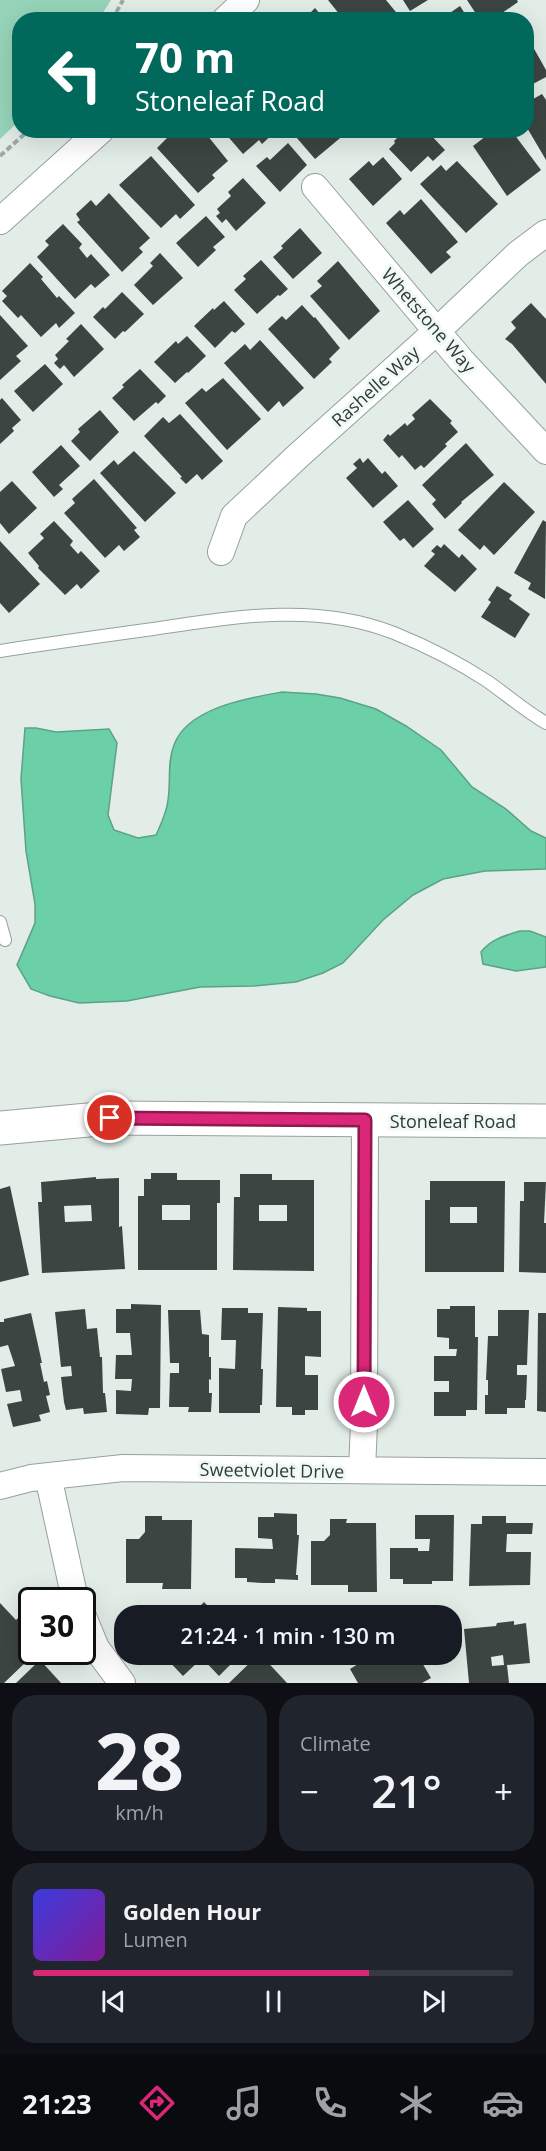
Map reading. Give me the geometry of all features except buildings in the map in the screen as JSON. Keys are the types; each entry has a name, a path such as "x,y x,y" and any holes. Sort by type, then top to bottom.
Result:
{"street":[{"path":"233,12 246,0"},
{"path":"0,221 92,138"},
{"name":"Whetstone Way","path":"315,187 461,360 546,451"},
{"name":"Rashelle Way","path":"221,552 234,516 518,254 546,233"},
{"name":"Stoneleaf Road","path":"0,1128 110,1118 546,1121"},
{"path":"362,1470 365,1120"},
{"name":"Sweetviolet Drive","path":"0,1486 48,1476 123,1468 546,1472"},
{"path":"48,1476 72,1587"},
{"path":"96,1648 122,1683"}],"lane":[{"path":"0,651 177,625 279,614 345,618 393,632 445,657 488,682 530,714 546,723"},
{"path":"0,922 5,940"}],"path":[{"path":"0,156 19,138"}],"shaded area":[{"path":"0,0 111,0 103,12 12,12 12,128 0,139"},
{"path":"282,692 340,698 376,709 406,726 441,750 472,787 506,809 531,831 546,838 546,869 485,871 443,879 413,895 383,920 343,963 296,982 200,987 127,1001 79,1003 31,989 17,965 35,923 35,904 26,851 21,779 25,728 56,732 109,729 117,743 108,815 114,830 138,838 156,835 162,822 169,793 172,752 181,732 192,722 220,707"},
{"path":"520,931 530,931 546,937 546,967 516,971 483,964 481,952 489,944 498,938"}],"route":[{"path":"110,1118 365,1120 364,1402"}]}
